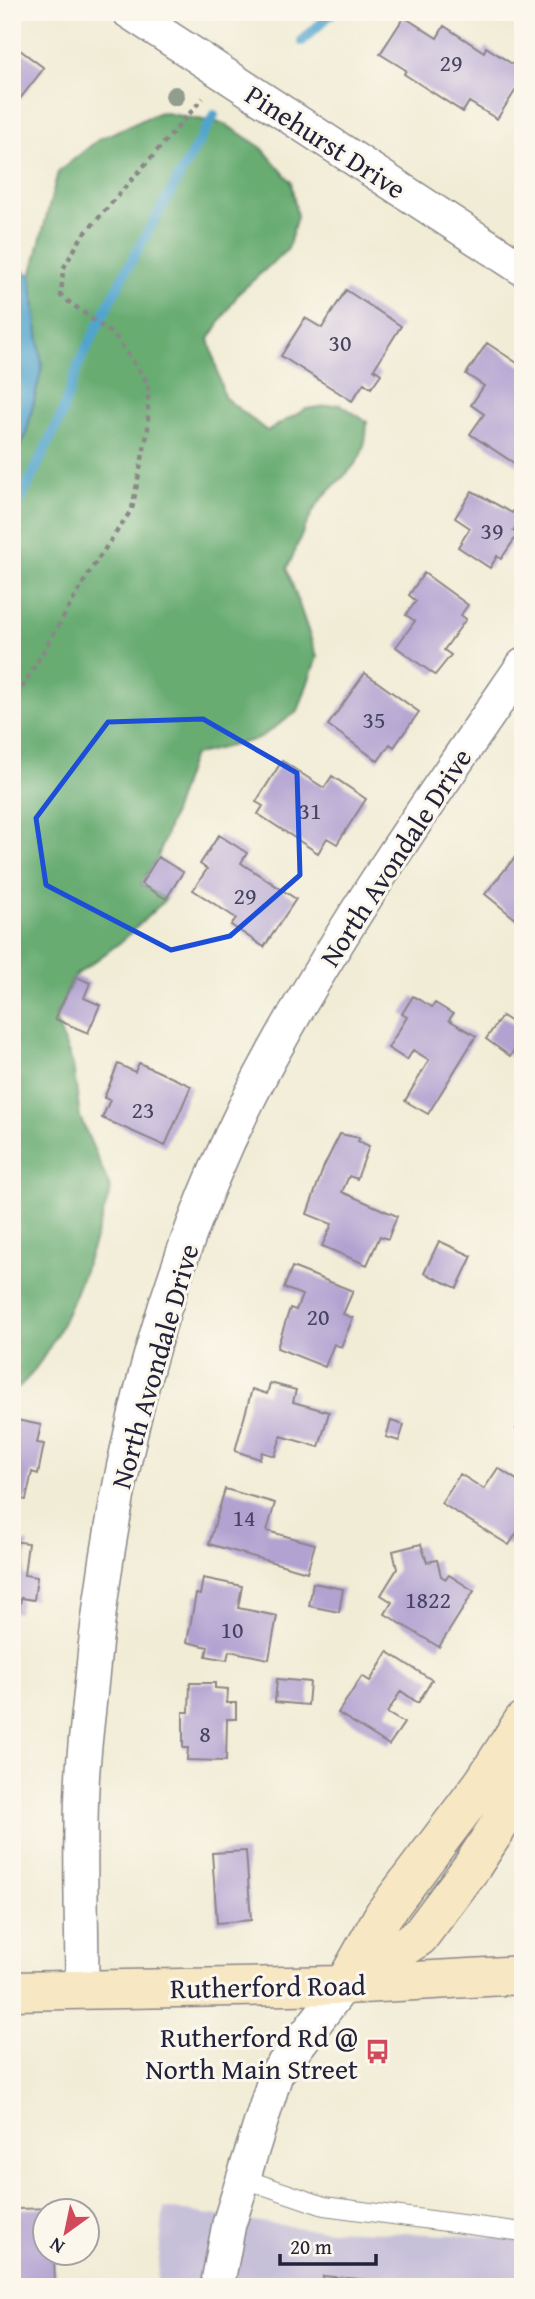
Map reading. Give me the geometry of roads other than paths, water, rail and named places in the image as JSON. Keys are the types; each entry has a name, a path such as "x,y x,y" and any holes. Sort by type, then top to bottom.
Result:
{"street":[{"name":"Pinehurst Drive","path":"129,12 523,269"},
{"name":"North Avondale Drive","path":"82,1989 82,1787 99,1599 112,1516 160,1324 200,1210 273,1052 377,877 523,665"},
{"path":"217,2287 242,2178 276,2074 344,1985 383,1914 483,1783 523,1721"},
{"path":"344,1985 419,1937 471,1868 523,1788"},
{"name":"Rutherford Road","path":"12,1991 344,1985 523,1975"}],"lane":[{"path":"242,2178 324,2206 523,2232"}],"water":[{"path":"12,261 31,276 42,367 26,435 12,464"}],"waterway":[{"path":"302,41 333,12"},
{"path":"12,518 61,416 79,363 124,274 214,115"}],"place":[{"name":"Rutherford Rd @ North Main Street","path":"378,2052"}]}
